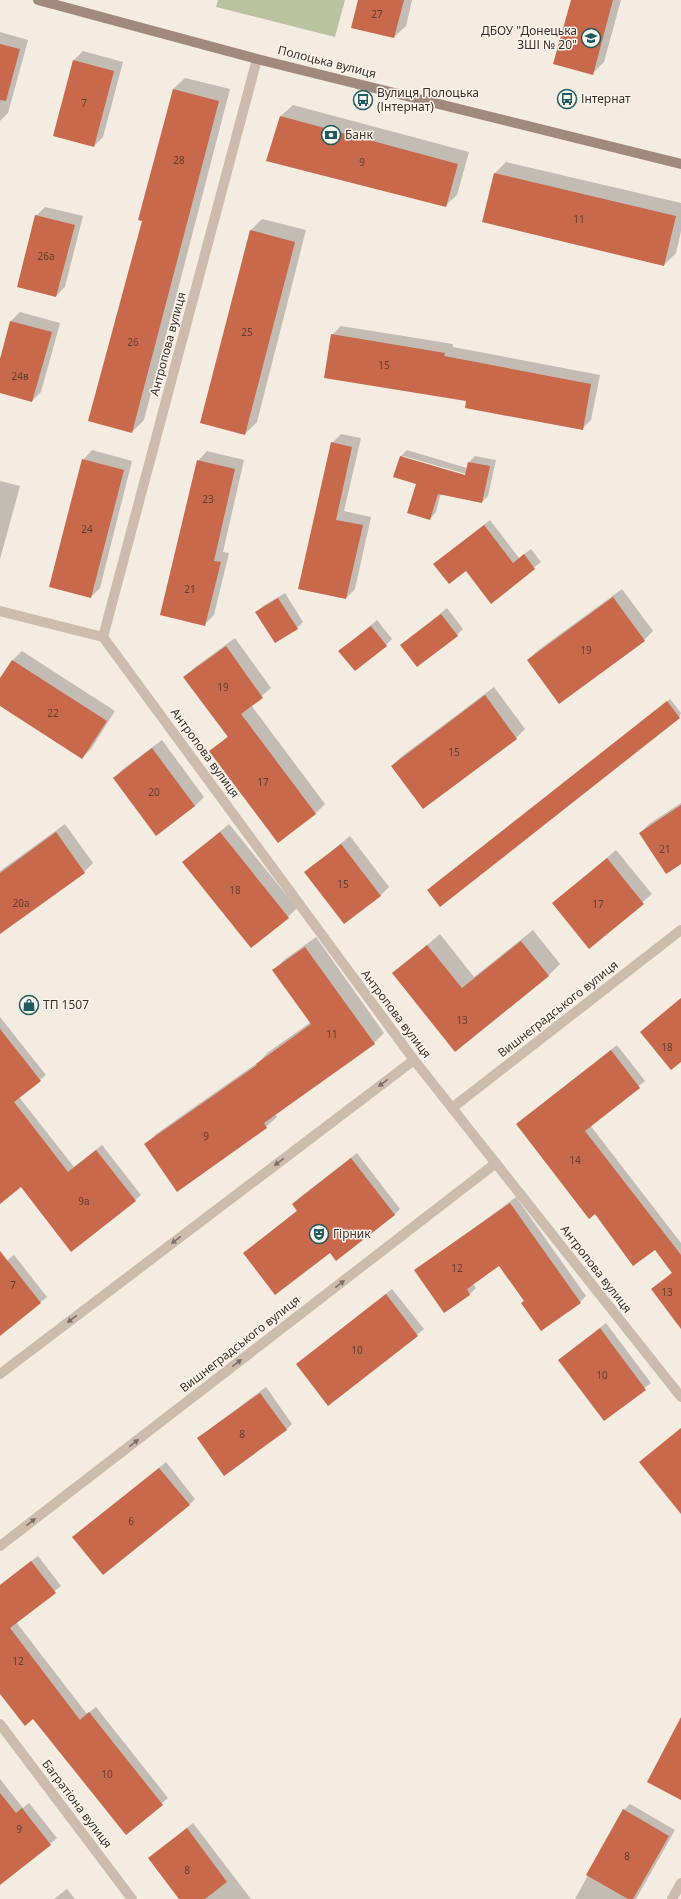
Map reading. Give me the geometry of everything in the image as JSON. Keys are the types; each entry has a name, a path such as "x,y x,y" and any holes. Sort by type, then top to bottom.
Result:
{"main road":[{"name":"Полоцька вулиця","path":"38,0 257,58 681,164"}],"street":[{"name":"Антропова вулиця","path":"257,58 103,637 414,1060 681,1397"},
{"path":"0,611 103,637"},
{"name":"Вишнеградського вулиця","path":"452,1108 681,930"},
{"path":"0,1374 414,1060"},
{"name":"Вишнеградського вулиця","path":"0,1546 496,1163"},
{"name":"Багратіона вулиця","path":"0,1724 132,1899"},
{"path":"672,1899 681,1883"}],"green space":[{"path":"218,0 345,0 335,37 216,7"}],"building":[{"path":"358,0 404,0 394,38 351,28"},
{"path":"571,0 613,0 593,75 553,64"},
{"path":"0,44 20,49 6,101 0,100"},
{"path":"73,60 114,71 94,147 53,136"},
{"path":"173,89 219,101 132,433 88,421 142,221 138,220"},
{"path":"280,116 458,164 446,207 266,161"},
{"path":"494,173 676,216 664,266 482,222"},
{"path":"35,215 75,225 56,297 17,287"},
{"path":"250,230 295,242 245,435 200,423"},
{"path":"10,321 52,332 32,402 0,393 0,359"},
{"path":"331,334 445,353 444,356 591,384 583,430 465,408 466,401 324,378"},
{"path":"331,442 352,447 336,520 363,525 346,599 298,589"},
{"path":"400,456 465,475 468,462 490,466 482,503 438,494 430,520 407,513 416,484 393,477"},
{"path":"82,459 124,470 91,598 49,587"},
{"path":"197,460 235,469 214,561 221,562 205,626 160,615"},
{"path":"484,525 513,563 524,554 535,569 491,604 466,571 449,584 433,564"},
{"path":"613,597 645,641 559,704 527,660"},
{"path":"278,598 298,629 275,643 255,612"},
{"path":"441,614 458,636 417,667 400,645"},
{"path":"371,626 387,646 355,671 338,651"},
{"path":"226,646 263,698 241,714 316,814 278,843 209,751 228,737 183,677"},
{"path":"12,660 107,721 82,759 0,706 0,678"},
{"path":"485,695 517,739 423,809 391,766"},
{"path":"667,701 680,718 440,907 427,890"},
{"path":"152,748 195,806 156,836 113,778"},
{"path":"681,805 681,864 666,874 639,833"},
{"path":"56,832 85,873 0,934 0,873"},
{"path":"220,832 289,918 251,948 182,862"},
{"path":"341,844 381,896 344,924 304,872"},
{"path":"607,858 644,904 589,949 552,903"},
{"path":"521,941 549,976 455,1052 392,973 427,945 462,988"},
{"path":"305,947 375,1044 264,1123 267,1128 177,1192 144,1144 257,1065 256,1064 311,1024 272,970"},
{"path":"681,998 681,1062 671,1070 640,1032"},
{"path":"0,1029 41,1081 14,1102 68,1172 96,1150 136,1201 71,1252 21,1187 0,1204"},
{"path":"611,1050 640,1088 585,1131 681,1255 681,1329 651,1289 672,1273 655,1250 633,1266 595,1214 589,1219 516,1124"},
{"name":"Гірник","path":"351,1158 395,1215 336,1261 330,1253 275,1295 243,1253 297,1211 292,1204"},
{"path":"510,1203 581,1303 541,1331 521,1303 524,1301 499,1266 467,1289 470,1295 444,1313 414,1270"},
{"path":"0,1251 41,1303 0,1336"},
{"path":"386,1294 418,1336 328,1406 296,1364"},
{"path":"600,1328 646,1390 604,1421 558,1360"},
{"path":"260,1393 287,1430 224,1476 197,1438"},
{"path":"681,1428 681,1514 639,1462"},
{"path":"159,1468 190,1505 103,1575 72,1537"},
{"path":"31,1561 56,1593 10,1628 80,1720 89,1712 163,1805 126,1835 33,1719 25,1726 0,1694 0,1585"},
{"path":"681,1717 681,1800 647,1782"},
{"path":"0,1793 16,1813 22,1808 51,1845 0,1885"},
{"path":"623,1809 669,1836 633,1899 628,1899 586,1875"},
{"path":"187,1828 227,1882 205,1899 179,1899 148,1858"}],"place":[{"name":"ДБОУ \"Донецька ЗШІ № 20\"","path":"591,38"},
{"name":"Інтернат","path":"567,99"},
{"name":"Вулиця Полоцька (Інтернат)","path":"363,100"},
{"name":"Банк","path":"331,135"},
{"name":"ТП 1507","path":"29,1005"},
{"name":"Гірник","path":"319,1234"}]}
